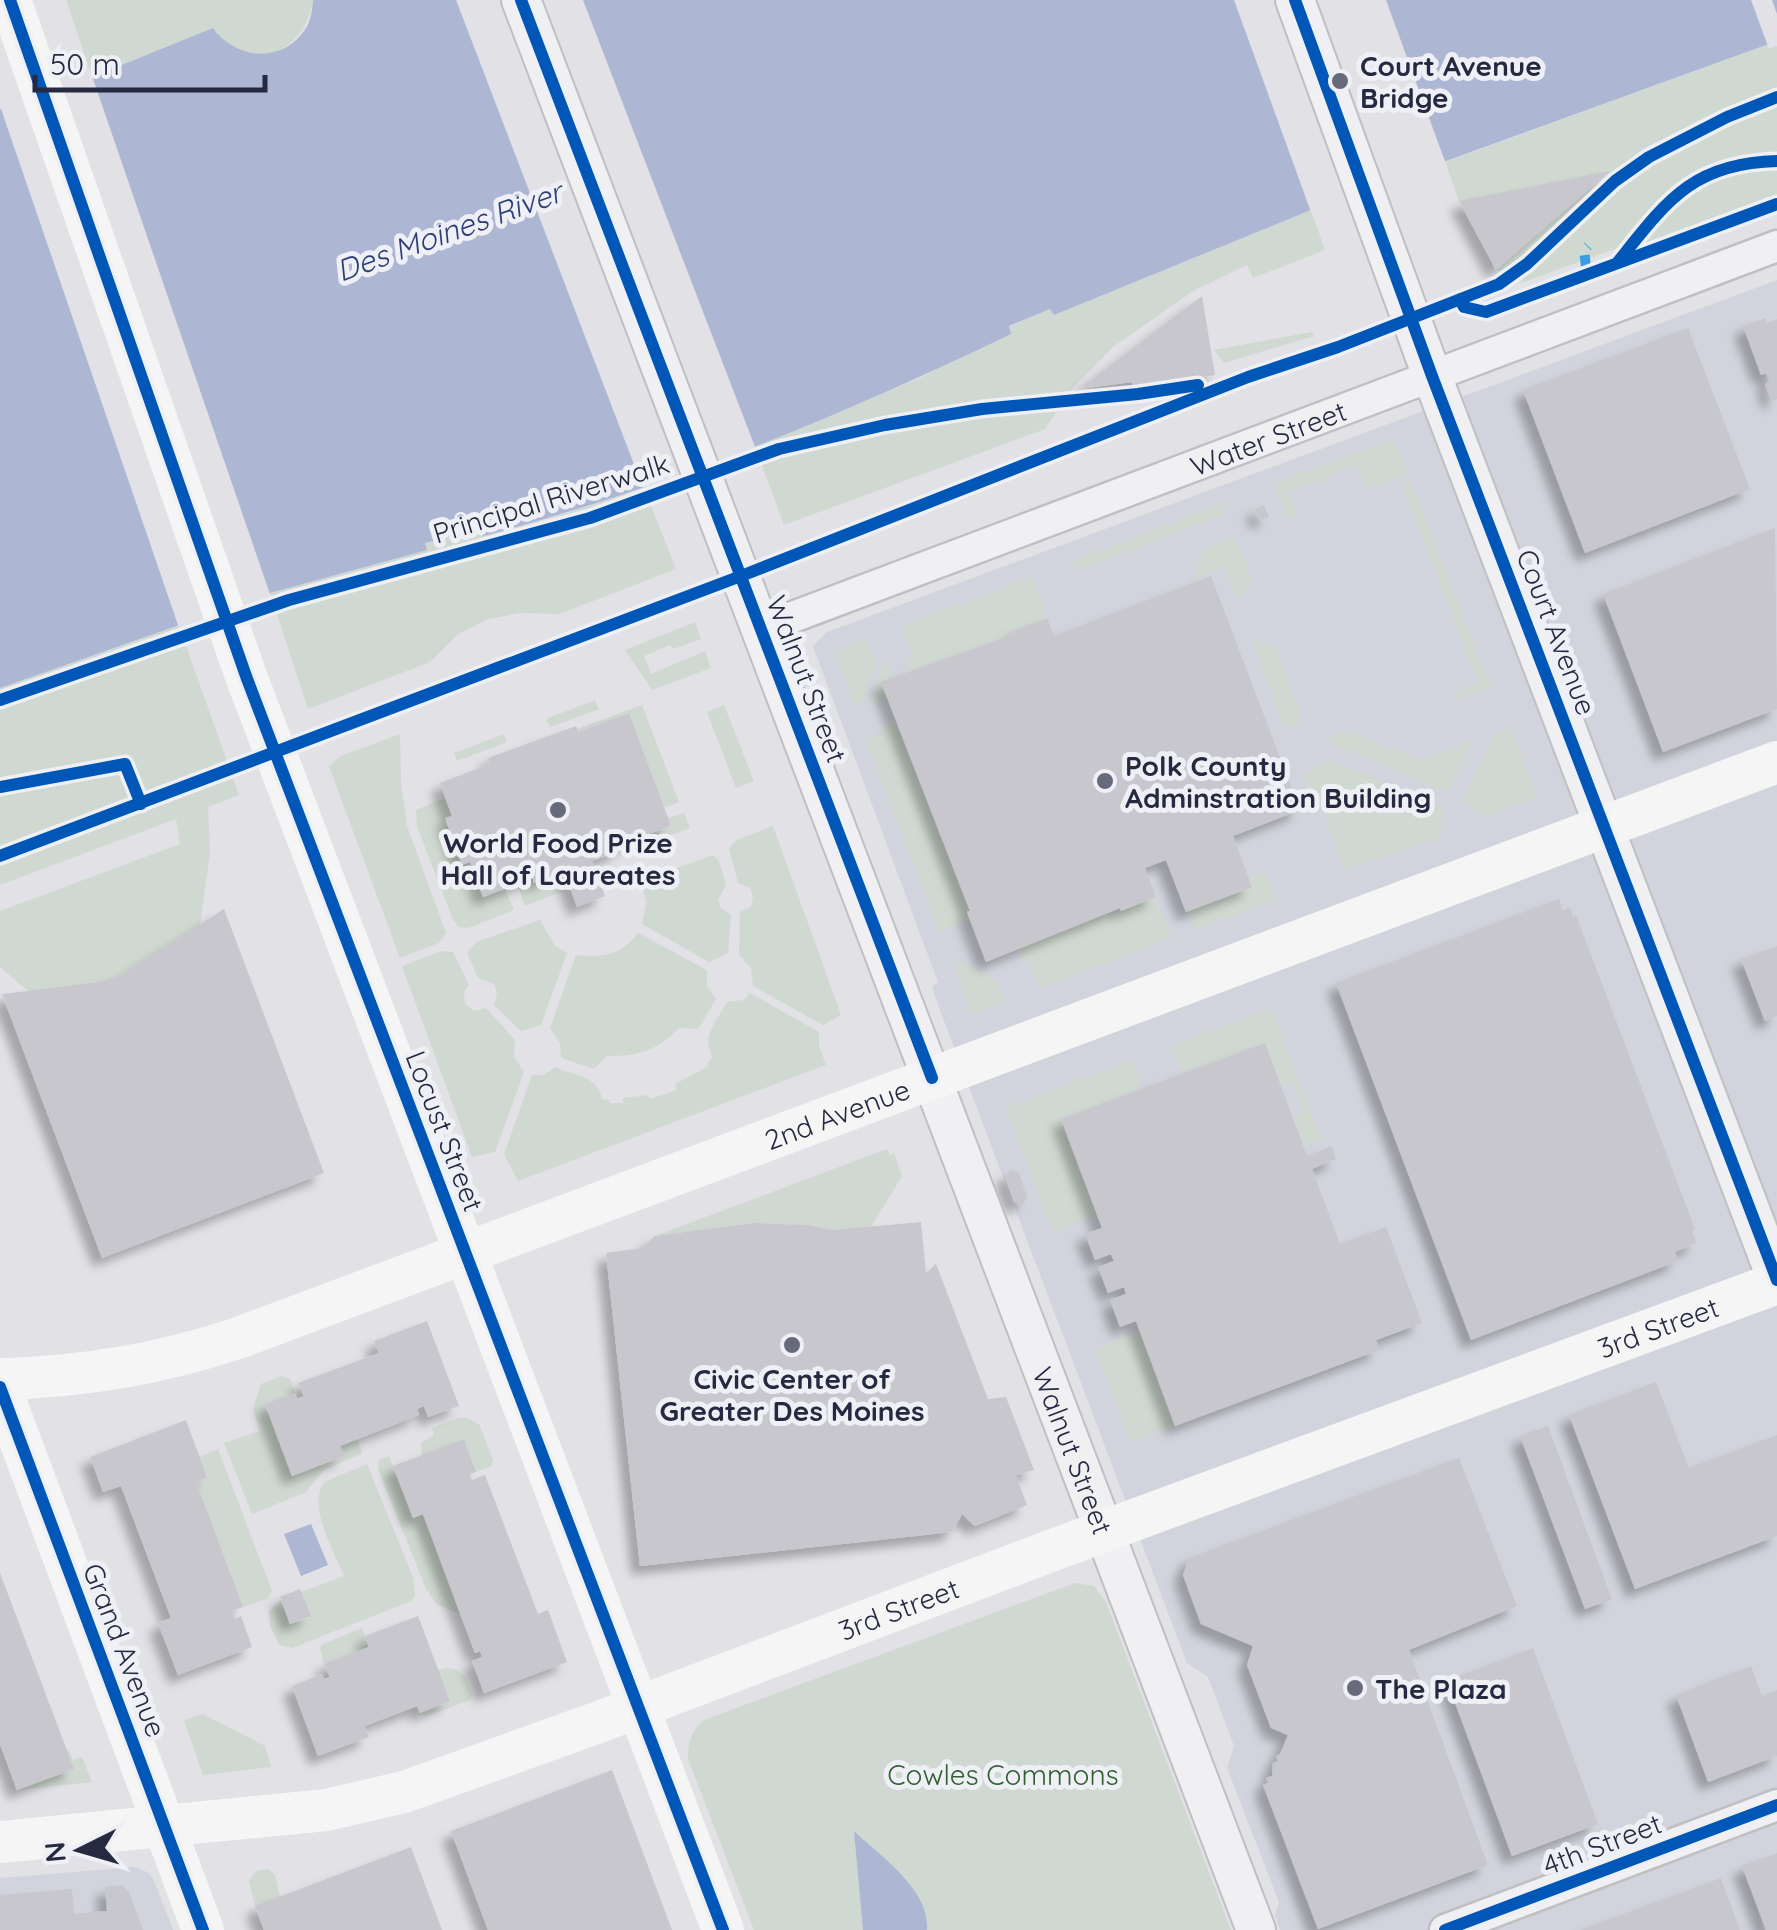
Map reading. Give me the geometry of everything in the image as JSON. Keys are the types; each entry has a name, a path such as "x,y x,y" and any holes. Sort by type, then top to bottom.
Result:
{"main road":[{"name":"Locust Street","path":"10,0 246,676 723,1930"},
{"name":"2nd Avenue","path":"0,1380 84,1375 202,1350 1777,762"},
{"name":"3rd Street","path":"0,1842 326,1810 378,1799 637,1707 1777,1282"},
{"name":"Grand Avenue","path":"0,1388 203,1930"}],"street":[{"name":"Walnut Street","path":"521,0 1256,1930"},
{"name":"Court Avenue","path":"1295,0 1432,376 1777,1282"},
{"name":"Water Street","path":"761,630 1777,246"},
{"name":"4th Street","path":"1446,1930 1777,1805"}],"shaded area":[{"path":"1777,280 1777,1930 1280,1930 1275,1916 1279,1902 1227,1768 1234,1746 1208,1677 1187,1663 941,1013 932,987 938,982 813,646 827,632"},
{"path":"135,1867 149,1873 173,1930 0,1930 0,1878"}],"green space":[{"path":"66,0 313,0 298,35 273,53 242,52 213,28 92,77"},
{"path":"1777,41 1777,199 1640,249 1628,236 1617,248 1524,282 1496,270 1459,201 1445,162"},
{"path":"1311,210 1325,250 1253,278 1247,265 1193,291 1113,347 1072,389 1045,429 784,525 755,447 922,377 1050,308 1054,315"},
{"path":"1312,332 1314,336 1224,363 1214,350"},
{"path":"1395,439 1408,474 1366,488 1357,466 1289,492 1297,515 1293,520 1285,516 1273,483"},
{"path":"1410,479 1491,688 1453,700 1452,694 1477,682 1401,483"},
{"path":"644,488 676,569 559,614 520,613 488,619 457,635 430,662 308,709 270,593 426,550 425,543 481,529 546,520"},
{"path":"1231,500 1220,516 1081,570 1074,567 1072,561"},
{"path":"1235,535 1252,580 1242,601 1236,599 1224,566 1193,582 1206,547"},
{"path":"1033,577 1047,618 1015,634 910,671 905,659 912,656 901,626"},
{"path":"695,622 701,639 673,649 670,645 644,656 651,674 705,651 711,668 652,690 625,650"},
{"path":"178,623 239,795 208,807 210,852 200,926 123,974 99,982 29,992 0,967 0,911 180,844 176,819 0,885 0,688"},
{"path":"867,639 876,662 864,701 854,705 834,651"},
{"path":"1255,639 1276,647 1301,716 1295,730 1282,724 1253,644"},
{"path":"887,663 893,678 881,682 887,698 870,705 882,665"},
{"path":"595,700 599,709 550,727 546,719"},
{"path":"642,705 679,802 664,808 629,713 578,732 577,729"},
{"path":"724,705 754,781 736,788 707,712"},
{"path":"895,721 970,911 970,920 939,932 865,739 884,732 882,726"},
{"path":"1511,727 1537,797 1484,818 1463,800 1494,734"},
{"path":"1349,730 1419,760 1473,740 1447,793 1324,740"},
{"path":"400,734 407,826 446,933 439,943 400,958 329,766 341,756"},
{"path":"504,734 507,742 457,761 454,753"},
{"path":"1329,759 1443,807 1441,837 1344,871 1320,803 1314,805 1303,775"},
{"path":"445,798 452,816 446,818 462,864 470,862 483,897 505,889 514,910 468,928 459,927 453,920 417,826 416,810"},
{"path":"684,813 690,828 623,853 619,845 671,826 668,818"},
{"path":"773,826 841,1015 823,1025 753,986 751,968 739,955 740,912 751,907 753,896 750,888 738,883 729,848 736,840"},
{"path":"713,855 726,885 718,900 731,915 728,953 709,962 642,924 646,903 641,881"},
{"path":"1265,870 1277,901 1193,930 1186,912 1252,887 1248,876"},
{"path":"564,871 570,889 525,906 517,884 533,878 535,883"},
{"path":"1156,897 1172,938 1039,989 1028,960 1022,962 1018,950 1021,945"},
{"path":"540,920 555,946 567,953 541,1025 521,1031 494,1005 494,984 478,978 467,953 476,942"},
{"path":"638,933 707,970 707,986 716,999 698,1029 679,1028 655,1047 629,1055 607,1056 594,1069 561,1058 560,1043 550,1028 576,955 611,953 626,946"},
{"path":"442,951 453,952 469,985 464,992 465,1004 474,1011 486,1008 515,1040 514,1057 524,1072 495,1152 472,1157 402,966"},
{"path":"960,960 997,982 1005,1002 972,1014 952,963"},
{"path":"750,993 819,1032 826,1065 518,1181 504,1154 532,1075 544,1075 555,1067 590,1081 602,1099 610,1103 648,1095 650,1099 677,1090 675,1084 709,1066 707,1063 713,1057 709,1036 727,1002 743,1000"},
{"path":"1271,1008 1321,1140 1304,1147 1293,1117 1305,1112 1294,1084 1282,1088 1265,1043 1181,1074 1171,1046"},
{"path":"1132,1060 1142,1089 1061,1119 1097,1216 1053,1233 1005,1108"},
{"path":"887,1149 890,1155 894,1153 902,1176 871,1227 833,1230 755,1223 655,1236"},
{"path":"1140,1331 1175,1426 1130,1442 1095,1349"},
{"path":"282,1376 290,1379 295,1393 265,1405 292,1476 343,1456 340,1446 357,1439 363,1453 324,1470 306,1492 252,1514 224,1443 260,1431 253,1409 261,1384"},
{"path":"458,1418 479,1424 493,1460 491,1466 476,1472 464,1440 422,1455 421,1443 434,1435 432,1428"},
{"path":"218,1449 272,1591 267,1599 243,1607 196,1481 207,1476 199,1457"},
{"path":"389,1456 413,1517 423,1514 460,1614 437,1605 426,1589 378,1469 379,1460"},
{"path":"367,1464 413,1577 415,1596 411,1601 292,1648 279,1645 270,1626 269,1611 281,1600 290,1624 310,1617 301,1592 344,1576 320,1516 324,1482"},
{"name":"Cowles Commons","path":"1075,1583 1094,1586 1106,1602 1231,1930 754,1930 688,1759 691,1737 700,1724"},
{"path":"362,1628 369,1647 324,1664 320,1647 323,1644"},
{"path":"447,1668 464,1676 472,1695 470,1700 427,1716 420,1713 450,1701 438,1670"},
{"path":"203,1714 265,1746 271,1767 203,1775 184,1720"},
{"path":"69,1750 73,1760 82,1757 92,1782 17,1790 73,1769"},
{"path":"269,1869 275,1875 280,1897 255,1906 249,1881 256,1871"}],"water":[{"name":"Des Moines River","path":"313,0 1777,0 1777,41 1311,210 1054,315 1050,309 1009,326 1011,334 883,393 686,473 483,536 480,529 425,543 427,550 270,593 0,688 0,109 213,28 245,51 257,54 283,49 306,28"},
{"path":"311,1524 328,1565 301,1576 284,1534"},
{"path":"854,1831 912,1887 926,1915 927,1930 863,1930"}],"pier":[{"path":"456,0 583,0 757,452 645,493"},
{"name":"Court Avenue Bridge","path":"1234,0 1386,0 1447,167 1312,215"},
{"path":"1751,0 1772,0 1777,14 1777,46 1769,49"},
{"path":"91,73 271,597 179,628 0,106"}],"building":[{"path":"1610,171 1496,270 1459,201"},
{"path":"1202,296 1215,375 1133,388 1132,382 1079,389"},
{"path":"1765,318 1767,323 1777,319 1777,399 1772,401 1765,384 1770,382 1766,373 1761,375 1743,326"},
{"path":"1688,328 1750,489 1585,553 1523,390"},
{"path":"1264,505 1269,517 1260,520 1255,509"},
{"path":"1775,528 1777,709 1663,752 1603,594"},
{"name":"Polk County Adminstration Building","path":"1211,576 1300,810 1233,836 1252,887 1186,912 1166,860 1145,868 1156,897 986,962 881,682 1015,634 1013,631 1047,618 1054,636"},
{"name":"World Food Prize Hall of Laureates","path":"629,713 671,826 619,845 621,850 592,861 605,896 577,907 564,871 483,897 470,862 462,865 445,818 452,816 440,783 490,764 488,758 576,726 578,732"},
{"path":"1559,899 1563,910 1570,907 1576,915 1695,1229 1692,1231 1696,1243 1675,1252 1678,1261 1471,1340 1336,983"},
{"path":"224,909 324,1173 102,1258 2,994 99,982 123,974"},
{"path":"1777,946 1777,1016 1765,1021 1741,959"},
{"path":"1265,1043 1307,1156 1332,1146 1336,1159 1312,1169 1340,1244 1386,1227 1422,1323 1376,1340 1379,1350 1175,1426 1136,1321 1120,1327 1110,1300 1126,1294 1124,1287 1108,1293 1098,1267 1114,1261 1111,1254 1095,1260 1085,1234 1102,1228 1061,1119"},
{"path":"1010,1169 1019,1173 1027,1197 1022,1205 1014,1202 1005,1178"},
{"name":"Civic Center of Greater Des Moines","path":"921,1222 926,1273 936,1264 988,1399 1006,1397 1034,1470 1016,1475 1027,1505 975,1526 962,1514 952,1532 640,1566 606,1253 642,1248 655,1236 755,1223 833,1230"},
{"path":"427,1321 459,1406 428,1417 424,1406 417,1409 419,1415 340,1446 344,1456 292,1476 265,1404 295,1393 297,1399 304,1396 298,1383 379,1353 374,1341"},
{"path":"1656,1382 1689,1468 1777,1435 1777,1536 1635,1589 1569,1415"},
{"path":"186,1420 207,1477 196,1481 243,1607 232,1611 235,1619 241,1616 252,1647 178,1675 158,1623 171,1618 121,1486 103,1492 90,1457"},
{"path":"1548,1426 1612,1599 1585,1609 1520,1436"},
{"path":"464,1439 476,1472 470,1474 472,1480 485,1475 538,1614 548,1610 567,1662 484,1693 472,1661 482,1657 480,1651 475,1653 423,1514 413,1518 393,1466"},
{"name":"The Plaza","path":"1459,1458 1517,1606 1409,1650 1488,1865 1318,1929 1263,1785 1272,1776 1273,1763 1278,1761 1276,1756 1288,1735 1271,1728 1247,1665 1253,1646 1201,1624 1183,1575 1189,1558"},
{"path":"0,1573 74,1769 17,1790 0,1744"},
{"path":"300,1589 311,1616 290,1624 280,1597"},
{"path":"418,1616 450,1701 420,1713 417,1706 365,1726 369,1737 318,1756 292,1686 322,1674 324,1679 330,1677 324,1664 369,1647 365,1636"},
{"path":"1533,1648 1598,1824 1512,1856 1447,1681"},
{"path":"1751,1666 1762,1696 1777,1690 1777,1756 1708,1782 1676,1695"},
{"path":"612,1770 672,1930 488,1930 451,1831"},
{"path":"411,1847 442,1930 264,1930 255,1906"},
{"path":"1777,1853 1777,1930 1766,1930 1742,1866"},
{"path":"1721,1878 1740,1930 1583,1930 1583,1929"},
{"path":"122,1885 129,1892 143,1930 0,1930 0,1895 72,1889 74,1914 107,1911 105,1887"}],"marked path":[{"path":"1587,275 1584,250 1588,246"}],"cycle path":[{"path":"10,0 246,676 723,1930"},
{"path":"521,0 932,1078"},
{"path":"1295,0 1432,376 1777,1280"},
{"path":"0,856 1499,284 1527,264 1615,181 1649,157 1727,117 1777,97"},
{"path":"1617,263 1667,204 1702,178 1748,163 1777,161"},
{"path":"1460,299 1464,307 1486,312 1777,204"},
{"name":"Principal Riverwalk","path":"0,700 289,600 590,518 779,449 885,425 982,409 1198,385"},
{"path":"0,787 125,764 141,804"},
{"path":"0,1387 203,1930"},
{"path":"1445,1930 1777,1805"}],"place":[{"name":"Court Avenue Bridge","path":"1340,81"},
{"name":"Polk County Adminstration Building","path":"1105,781"},
{"name":"World Food Prize Hall of Laureates","path":"558,810"},
{"name":"Civic Center of Greater Des Moines","path":"792,1345"},
{"name":"The Plaza","path":"1355,1688"}]}
